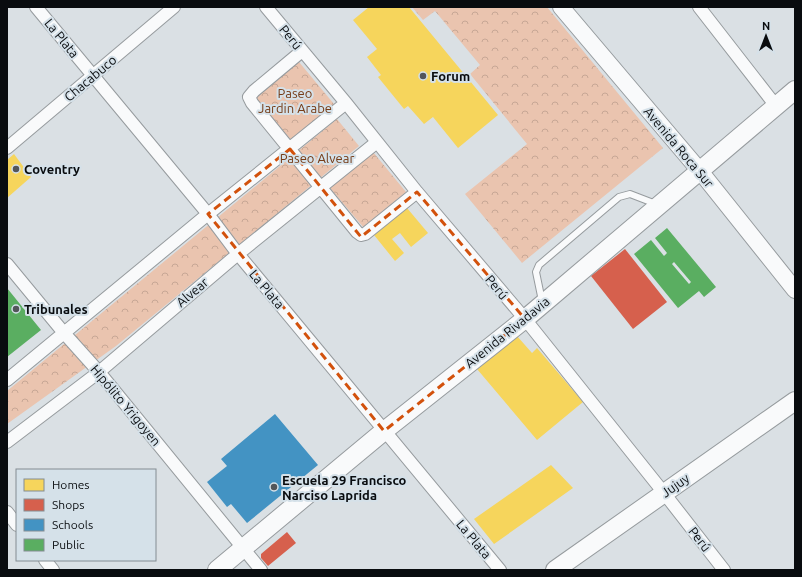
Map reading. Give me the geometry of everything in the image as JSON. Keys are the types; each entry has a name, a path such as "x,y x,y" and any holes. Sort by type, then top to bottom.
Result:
{"main road":[{"name":"Avenida Roca Sur","path":"561,7 700,171 795,290"},
{"name":"Avenida Rivadavia","path":"216,570 384,431 524,319 795,90"},
{"name":"Jujuy","path":"555,570 795,401"}],"street":[{"name":"La Plata","path":"36,7 208,214 238,254 500,570"},
{"name":"Chacabuco","path":"7,148 174,7"},
{"name":"Perú","path":"266,7 346,103 417,192 524,319 724,570"},
{"path":"699,7 776,106"},
{"path":"302,51 254,91 249,97 252,103 357,232 361,235 365,234 417,192"},
{"path":"7,380 208,214 346,103"},
{"name":"Alvear","path":"7,442 99,372 238,254 377,142"},
{"name":"Hipólito Yrigoyen","path":"7,264 64,333 99,372 261,570"},
{"path":"7,512 16,524"},
{"path":"46,561 53,570"}],"lane":[{"path":"543,303 536,272 538,265 618,197 630,194 659,206"}],"highlighted area":[{"path":"290,149 361,237 417,192 525,319 384,431 208,214"}],"green space":[{"path":"412,7 547,7 663,148 522,263 465,194 527,144 470,74 480,65 435,11 423,20"},
{"name":"Paseo Jardin Arabe","path":"299,62 334,104 291,140 256,98"},
{"name":"Paseo Alvear","path":"337,119 359,146 116,346 7,424 7,391"},
{"path":"373,152 406,192 364,228 330,188"}],"building: Homes":[{"name":"Forum","path":"369,7 409,7 498,115 458,148 433,117 424,124 408,106 404,109 378,77 381,75 367,57 377,49 353,20"},
{"name":"Coventry","path":"14,154 31,177 7,198 7,160"},
{"path":"407,208 428,233 411,247 400,233 392,239 404,253 395,261 374,235"},
{"path":"517,336 532,353 537,348 583,402 537,440 477,369"},
{"path":"551,465 573,488 494,544 474,519"}],"building: Shops":[{"path":"625,249 667,302 633,329 591,276"},
{"path":"287,532 296,543 268,566 261,558 261,554"}],"building: Schools":[{"path":"275,414 318,465 247,523 231,504 227,507 207,482 227,466 221,459"}],"building: Public":[{"path":"667,228 716,287 704,297 699,291 678,308 634,254 651,240 664,256 667,253 655,238","holes":["674,262 691,282 689,284 672,264"]},
{"name":"Tribunales","path":"7,288 41,330 7,357"}],"place":[{"name":"Forum","path":"423,76"},
{"name":"Coventry","path":"16,169"},
{"name":"Tribunales","path":"16,309"},
{"name":"Escuela 29 Francisco Narciso Laprida","path":"274,487"}]}
